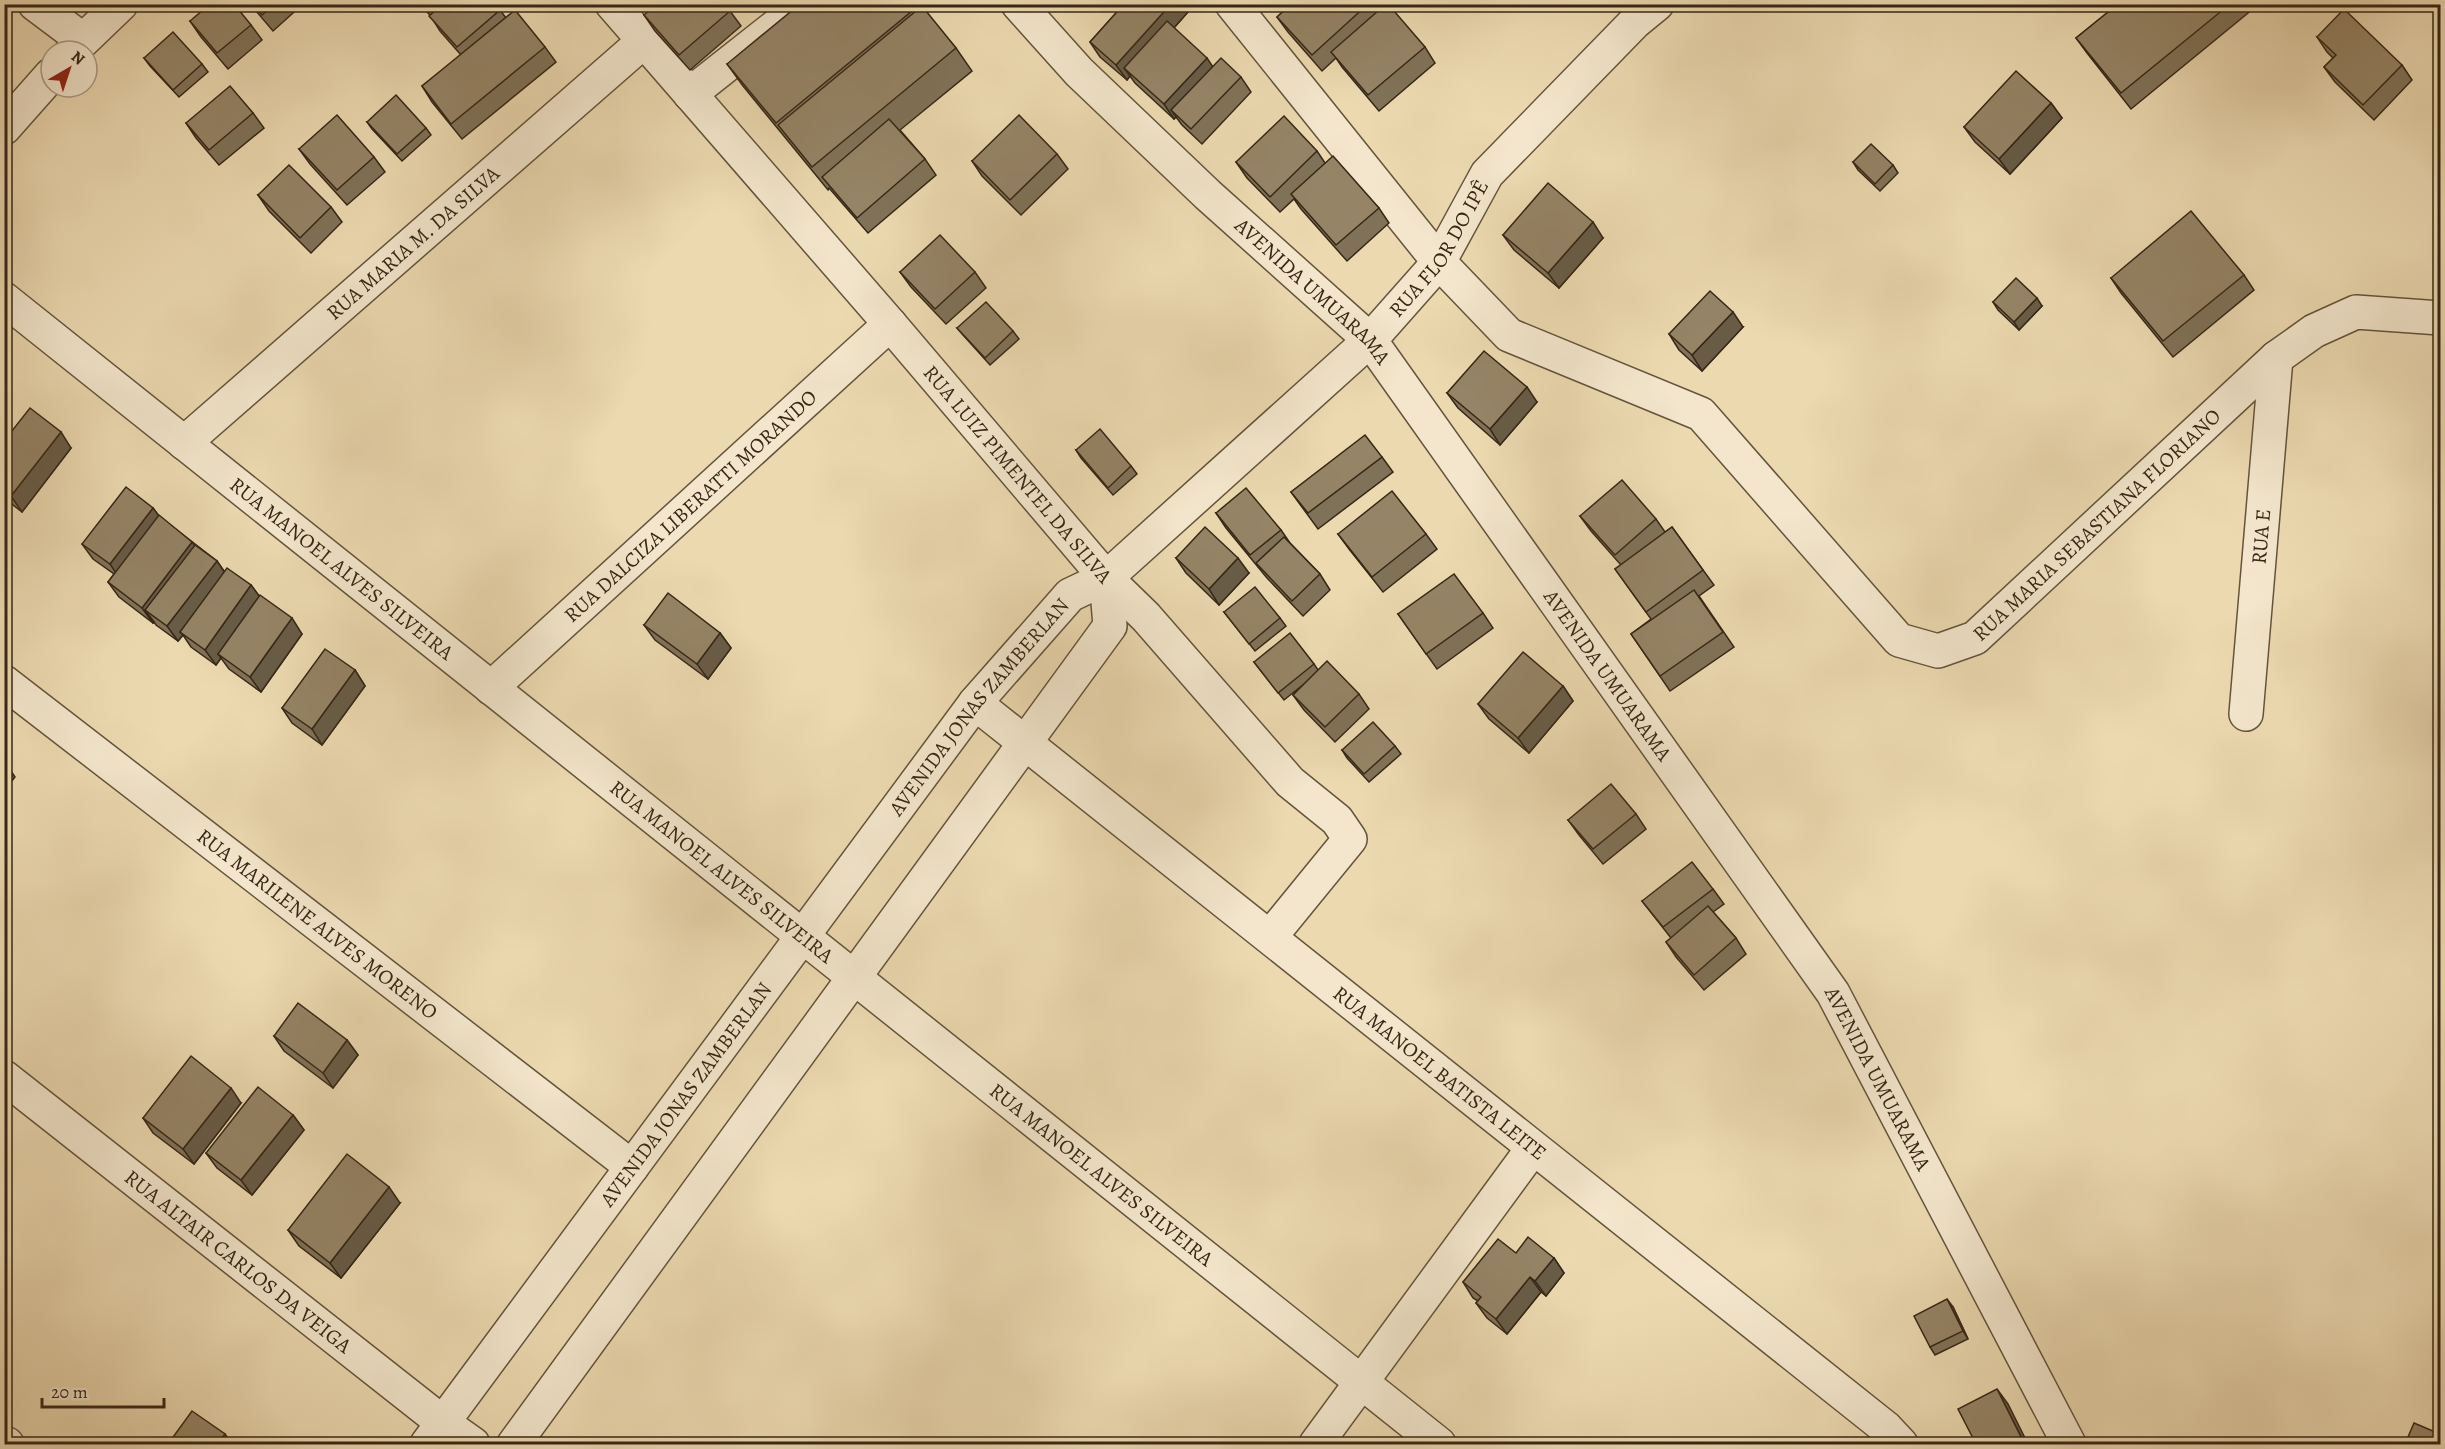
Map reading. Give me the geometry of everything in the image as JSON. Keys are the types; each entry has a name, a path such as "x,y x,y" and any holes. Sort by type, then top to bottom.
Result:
{"street":[{"path":"35,4 72,39"},
{"path":"84,39 121,4"},
{"name":"RUA LUIZ PIMENTEL DA SILVA","path":"612,4 890,324 1106,578 1146,617 1290,782 1337,820 1350,839 1270,937"},
{"path":"690,94 804,4"},
{"name":"AVENIDA UMUARAMA","path":"1018,4 1079,72 1208,195 1370,340 1833,993 2069,1444"},
{"name":"RUA MARIA SEBASTIANA FLORIANO","path":"1232,4 1439,262 1509,334 1701,414 1899,639 1938,651 1975,638 2276,358 2314,331 2356,312 2440,318"},
{"name":"RUA FLOR DO IPÊ","path":"1106,578 1370,340 1439,262 1487,174 1637,10"},
{"name":"RUA MARIA M. DA SILVA","path":"184,443 644,41"},
{"path":"4,128 39,89"},
{"name":"RUA MANOEL ALVES SILVEIRA","path":"4,299 1439,1444"},
{"name":"RUA DALCIZA LIBERATTI MORANDO","path":"491,688 890,324"},
{"name":"RUA E","path":"2246,714 2276,358"},
{"path":"514,1444 853,976 1027,743 1110,626 1106,578"},
{"name":"AVENIDA JONAS ZAMBERLAN","path":"434,1433 975,703 1070,595 1106,578"},
{"name":"RUA MARILENE ALVES MORENO","path":"4,682 632,1167"},
{"name":"RUA MANOEL BATISTA LEITE","path":"975,703 1886,1428 1901,1444"},
{"name":"RUA ALTAIR CARLOS DA VEIGA","path":"4,1077 434,1433 474,1444"},
{"path":"1316,1444 1533,1148"}],"building":[{"path":"210,4 234,4 251,25 217,53 190,21"},
{"path":"253,4 275,4 262,15"},
{"path":"443,4 496,4 500,10 457,47 429,16"},
{"path":"657,4 724,4 730,11 679,55 644,15"},
{"path":"800,4 917,4 918,6 776,123 727,64"},
{"path":"1124,4 1171,4 1116,65 1090,42"},
{"path":"1291,4 1368,4 1312,55 1277,17"},
{"path":"1386,4 1425,47 1368,95 1331,52"},
{"path":"2118,4 2230,4 2121,93 2076,38"},
{"path":"922,6 956,48 812,167 778,125"},
{"path":"2344,9 2402,65 2363,105 2324,67 2336,55 2317,37"},
{"path":"515,10 545,47 451,124 422,86"},
{"path":"1167,21 1207,58 1164,104 1124,68"},
{"path":"173,32 202,64 173,90 144,58"},
{"path":"1221,58 1241,77 1191,129 1171,110"},
{"path":"2016,71 2051,103 1999,159 1964,127"},
{"path":"230,86 253,113 209,150 186,123"},
{"path":"396,95 426,128 397,154 367,122"},
{"path":"337,115 374,157 337,190 299,149"},
{"path":"1019,115 1057,154 1010,200 972,161"},
{"path":"1284,116 1317,151 1270,197 1236,162"},
{"path":"889,119 925,159 857,218 822,177"},
{"path":"1871,144 1893,165 1875,184 1853,162"},
{"path":"1333,156 1379,208 1336,245 1291,194"},
{"path":"289,165 331,207 300,238 258,195"},
{"path":"1548,183 1593,222 1548,273 1503,235"},
{"path":"2191,211 2244,275 2163,341 2111,278"},
{"path":"940,235 975,272 935,309 900,272"},
{"path":"2016,278 2037,298 2014,322 1993,302"},
{"path":"1710,291 1733,312 1692,355 1669,334"},
{"path":"986,302 1013,331 985,358 957,328"},
{"path":"1484,351 1527,387 1490,429 1447,393"},
{"path":"30,408 61,432 11,496 4,491 4,441"},
{"path":"1100,429 1131,466 1108,488 1076,450"},
{"path":"1365,435 1382,457 1308,513 1291,492"},
{"path":"1622,480 1656,519 1615,555 1580,516"},
{"path":"126,487 153,508 110,564 82,544"},
{"path":"1246,488 1281,530 1250,555 1216,513"},
{"path":"1392,491 1426,534 1372,577 1338,534"},
{"path":"159,515 192,542 142,608 108,582"},
{"path":"1205,527 1238,558 1209,589 1176,558"},
{"path":"1672,527 1703,570 1646,612 1615,569"},
{"path":"1284,537 1320,574 1292,601 1256,563"},
{"path":"195,545 217,561 167,626 145,610"},
{"path":"227,568 251,585 205,650 180,632"},
{"path":"1454,574 1483,613 1426,654 1398,614"},
{"path":"1255,587 1280,618 1249,644 1224,612"},
{"path":"1694,590 1723,632 1660,676 1631,634"},
{"path":"668,593 720,633 697,664 644,625"},
{"path":"260,595 292,618 250,677 218,654"},
{"path":"1290,633 1314,664 1278,693 1254,662"},
{"path":"325,649 355,670 312,729 282,708"},
{"path":"1523,652 1563,686 1518,738 1478,704"},
{"path":"1327,661 1359,694 1325,727 1293,695"},
{"path":"1373,722 1395,746 1364,774 1342,750"},
{"path":"1611,784 1636,814 1593,849 1568,820"},
{"path":"1692,862 1713,889 1663,927 1642,901"},
{"path":"1708,906 1736,938 1694,975 1666,942"},
{"path":"298,1003 347,1040 323,1073 274,1036"},
{"path":"191,1056 231,1088 183,1149 143,1118"},
{"path":"258,1087 293,1115 241,1180 206,1153"},
{"path":"347,1154 389,1187 330,1263 288,1230"},
{"path":"1528,1237 1554,1258 1535,1281 1530,1277 1496,1319 1476,1303 1481,1297 1463,1282 1498,1239 1516,1253"},
{"path":"1947,1299 1963,1331 1930,1347 1914,1316"},
{"path":"1997,1389 2024,1443 1976,1444 1958,1409"},
{"path":"192,1411 225,1434 217,1444 168,1444"},
{"path":"2414,1423 2440,1434 2440,1444 2405,1444"}]}
